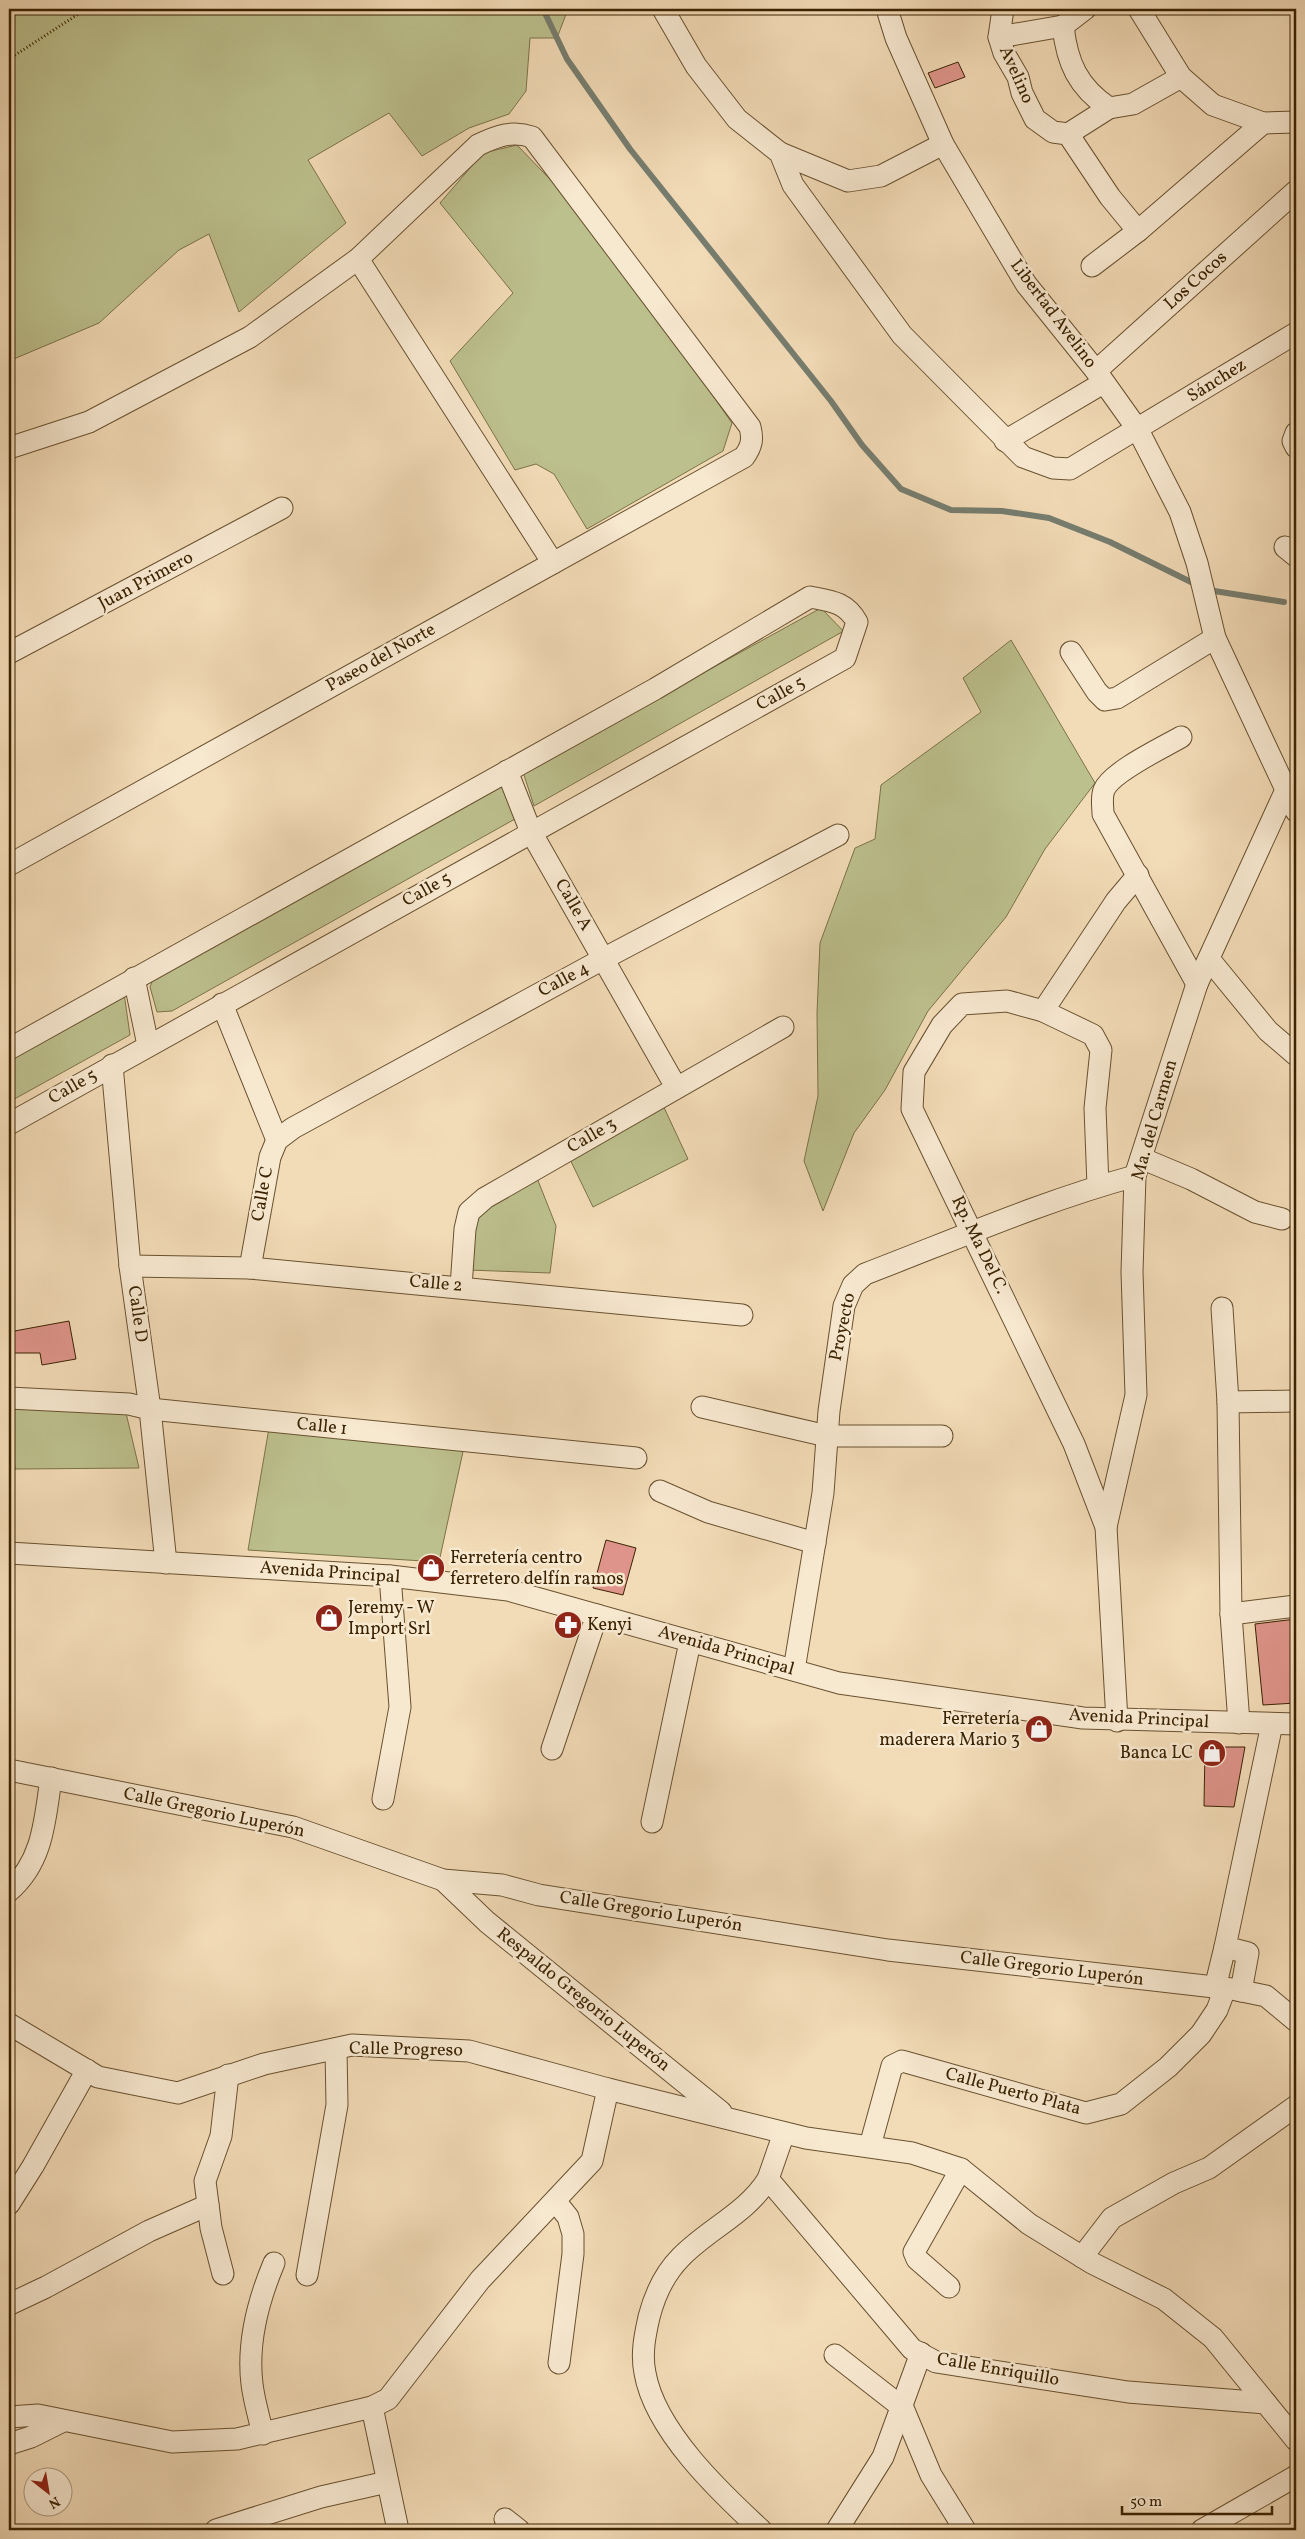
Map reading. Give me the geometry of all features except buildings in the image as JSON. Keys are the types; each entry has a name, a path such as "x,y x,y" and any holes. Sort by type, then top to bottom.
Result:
{"street":[{"path":"663,9 696,66 737,119 780,153 848,181 881,176 943,144"},
{"name":"Libertad Avelino","path":"886,9 896,38 943,144 1026,284 1100,377 1138,430 1180,512 1197,563 1215,638 1296,811"},
{"name":"Avelino","path":"1003,9 1000,37 1004,53 1018,77 1022,93 1035,119 1060,133 1138,230"},
{"path":"1000,37 1063,26 1085,9"},
{"path":"1139,9 1181,76 1213,105 1263,122 1296,122"},
{"path":"1063,26 1066,52 1077,75 1091,95 1109,108"},
{"path":"1060,133 1109,108 1134,104 1181,76"},
{"path":"1092,266 1138,230 1263,122"},
{"name":"Paseo del Norte","path":"9,865 744,456 751,448 750,426 532,137 519,132 500,135 478,145 358,259"},
{"name":"Sánchez","path":"780,153 794,186 902,335 1006,442 1023,457 1053,468 1070,469 1138,430 1296,333"},
{"name":"Los Cocos","path":"1006,442 1100,377 1296,192"},
{"path":"9,448 89,422 250,337 358,259 553,563"},
{"path":"1296,433 1293,441 1296,447"},
{"name":"Juan Primero","path":"9,653 282,508"},
{"name":"Calle 5","path":"9,1124 845,658 857,622 850,611 838,602 810,597 655,689 507,772"},
{"path":"1070,652 1097,692 1105,700 1117,698 1215,638"},
{"path":"1181,736 1117,776 1105,788 1102,798 1103,814 1196,984"},
{"path":"9,1049 507,772"},
{"name":"Calle A","path":"507,772 531,832 676,1087"},
{"name":"Ma. del Carmen","path":"1106,1527 1136,1396 1132,1272 1138,1167 1196,984 1286,792"},
{"name":"Calle 4","path":"285,1134 603,959 838,835"},
{"path":"1098,1186 1095,1108 1100,1050 1093,1035 1043,1011 1116,901 1138,875"},
{"path":"1209,959 1268,1031 1296,1055"},
{"path":"134,978 148,1045"},
{"name":"Rp. Ma Del C.","path":"1043,1011 1007,1001 962,1004 942,1025 914,1072 912,1109 1074,1444 1106,1527"},
{"path":"222,1004 285,1134"},
{"name":"Calle 3","path":"461,1287 465,1228 469,1212 485,1198 783,1027"},
{"name":"Calle D","path":"112,1065 130,1266 150,1409 166,1563"},
{"name":"Calle C","path":"250,1268 270,1156 285,1134"},
{"path":"1138,1167 1191,1179 1255,1212 1282,1219"},
{"name":"Proyecto","path":"794,1670 823,1494 835,1362 844,1306 852,1285 865,1274 1098,1186 1138,1167"},
{"name":"Calle 2","path":"130,1266 250,1268 742,1315"},
{"path":"1222,1308 1228,1402 1231,1614 1239,1723"},
{"name":"Calle 1","path":"9,1398 130,1404 150,1409 636,1458"},
{"path":"1228,1402 1296,1401"},
{"path":"702,1406 827,1436 942,1436"},
{"path":"660,1490 708,1512 815,1543"},
{"path":"1106,1527 1117,1721"},
{"name":"Avenida Principal","path":"9,1553 390,1576 508,1590 838,1683 1083,1718 1117,1721 1296,1724"},
{"path":"384,1799 400,1707 390,1576"},
{"path":"1231,1614 1296,1606"},
{"path":"552,1748 596,1615"},
{"path":"652,1822 690,1642"},
{"path":"1227,1989 1248,1953 1225,1947 1272,1724"},
{"name":"Calle Gregorio Luperón","path":"9,1770 293,1827 443,1880 502,1885 539,1895 888,1950 1227,1989 1266,1996 1296,2021"},
{"path":"9,1891 20,1882 32,1865 42,1838 51,1778"},
{"name":"Respaldo Gregorio Luperón","path":"443,1880 487,1922 727,2117"},
{"name":"Calle Puerto Plata","path":"870,2146 892,2066 896,2062 902,2061 1086,2113 1121,2104 1168,2067 1201,2034 1217,2010 1227,1989"},
{"name":"Calle Progreso","path":"9,2024 98,2077 178,2093 264,2064 352,2046 469,2051 608,2090 727,2117 784,2133 806,2138 912,2153 961,2169"},
{"path":"307,2274 326,2161 338,2105 336,2049"},
{"path":"9,2204 16,2178 87,2070"},
{"path":"223,2274 211,2228 205,2181 221,2136 228,2075"},
{"path":"9,2417 38,2415 172,2442 237,2439 372,2407 388,2399 480,2280 556,2202 592,2161 608,2090"},
{"path":"1082,2257 1112,2218 1174,2183 1208,2168 1296,2106"},
{"path":"761,2530 719,2491 676,2438 658,2408 645,2374 643,2341 655,2292 681,2257 730,2219 761,2191 768,2179 784,2133"},
{"path":"949,2287 917,2259 914,2252 961,2169 1029,2224 1082,2257 1164,2299 1213,2338 1296,2440"},
{"name":"Calle Enriquillo","path":"768,2179 912,2348 936,2362 1128,2392 1266,2403"},
{"path":"556,2202 568,2217 573,2234 573,2254 559,2363"},
{"path":"10,2304 149,2231 208,2205"},
{"path":"263,2434 252,2384 250,2342 265,2283 274,2262"},
{"path":"837,2530 883,2458 903,2408 921,2353"},
{"path":"835,2356 903,2408 931,2475 965,2530"},
{"path":"372,2407 398,2530"},
{"path":"9,2444 31,2437 63,2421"},
{"path":"1202,2530 1296,2476"},
{"path":"216,2530 321,2497 387,2482"}],"path":[{"path":"9,58 86,9"}],"green space":[{"path":"9,9 568,9 557,38 530,38 526,91 509,114 469,128 422,156 389,113 308,160 346,223 239,312 209,234 179,250 99,323 9,361"},
{"path":"517,145 591,222 732,423 723,451 587,529 554,474 536,464 515,470 450,361 513,293 440,203 483,153"},
{"path":"821,608 851,639 842,632 534,806 523,772"},
{"path":"1011,640 1095,783 1045,849 1006,917 928,1011 885,1090 854,1133 823,1211 804,1161 818,1096 817,1013 820,943 855,848 875,839 881,785 981,712 963,678"},
{"path":"498,777 515,819 172,1011 157,1012 150,987 154,977"},
{"path":"124,993 130,1035 9,1102 9,1057"},
{"path":"661,1101 688,1159 593,1207 566,1151"},
{"path":"535,1173 556,1226 550,1273 468,1270 471,1211"},
{"path":"10,1408 126,1413 139,1468 15,1469"},
{"path":"269,1428 464,1447 439,1562 248,1550"}],"waterway":[{"path":"543,9 567,59 630,149 831,401 862,445 901,489 951,510 1002,511 1049,518 1110,542 1197,585"},
{"path":"1208,590 1284,602"}],"place":[{"name":"Ferretería centro ferretero delfín ramos","path":"431,1568"},
{"name":"Jeremy - W Import Srl","path":"329,1618"},
{"name":"Kenyi","path":"568,1625"},
{"name":"Ferretería maderera Mario 3","path":"1039,1729"},
{"name":"Banca LC","path":"1212,1753"}]}
